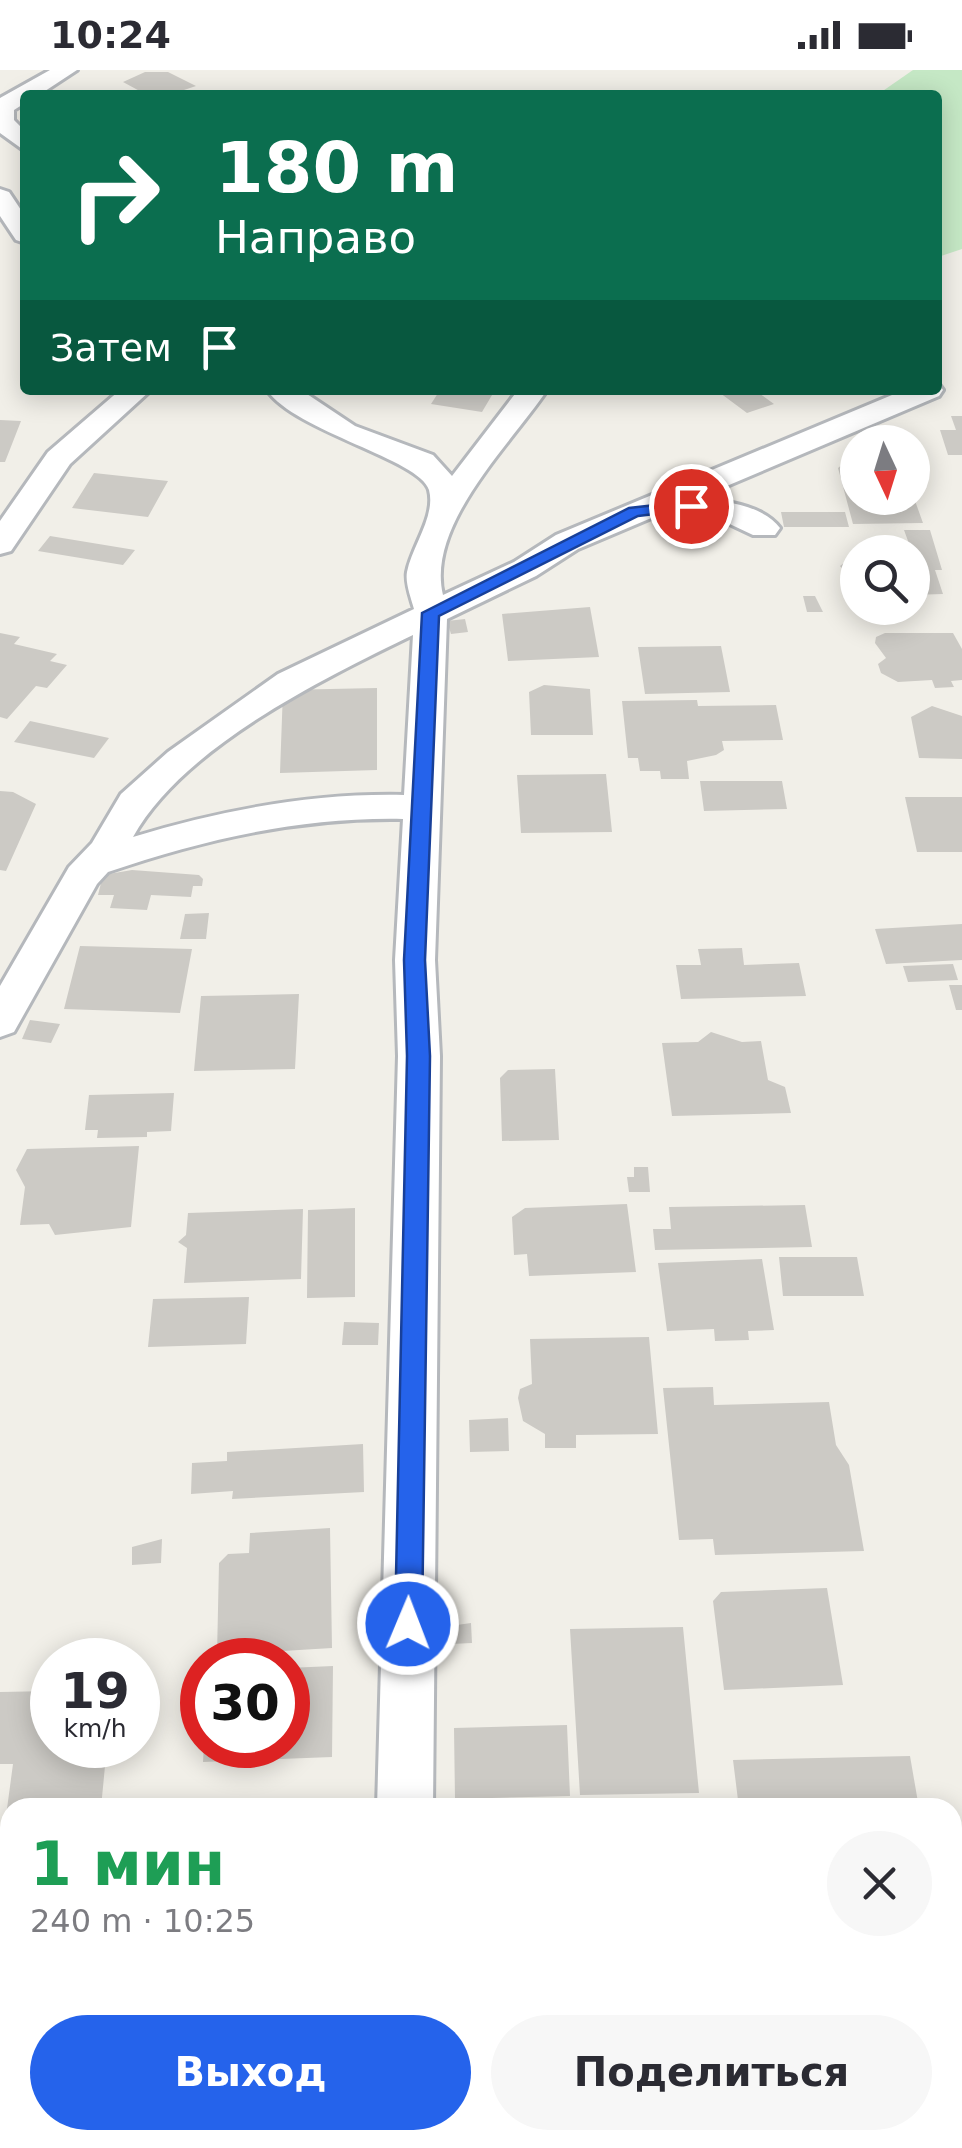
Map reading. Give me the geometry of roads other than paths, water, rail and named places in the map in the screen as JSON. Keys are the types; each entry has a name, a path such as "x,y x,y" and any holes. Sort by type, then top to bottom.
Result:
{"street":[{"path":"31,90 66,70"},
{"path":"20,97 2,107 2,122 20,139"},
{"path":"0,197 20,228"},
{"path":"0,544 91,415 127,395"},
{"path":"289,395 345,432 422,460 444,486 445,506"},
{"path":"405,1798 418,1056 414,960 431,613 422,576 445,506 530,395"},
{"path":"0,1022 46,936 134,802 237,716 290,681 635,511 917,395"},
{"path":"635,511 691,506 723,509 764,528"},
{"path":"94,863 222,822 302,808 421,808"}]}
